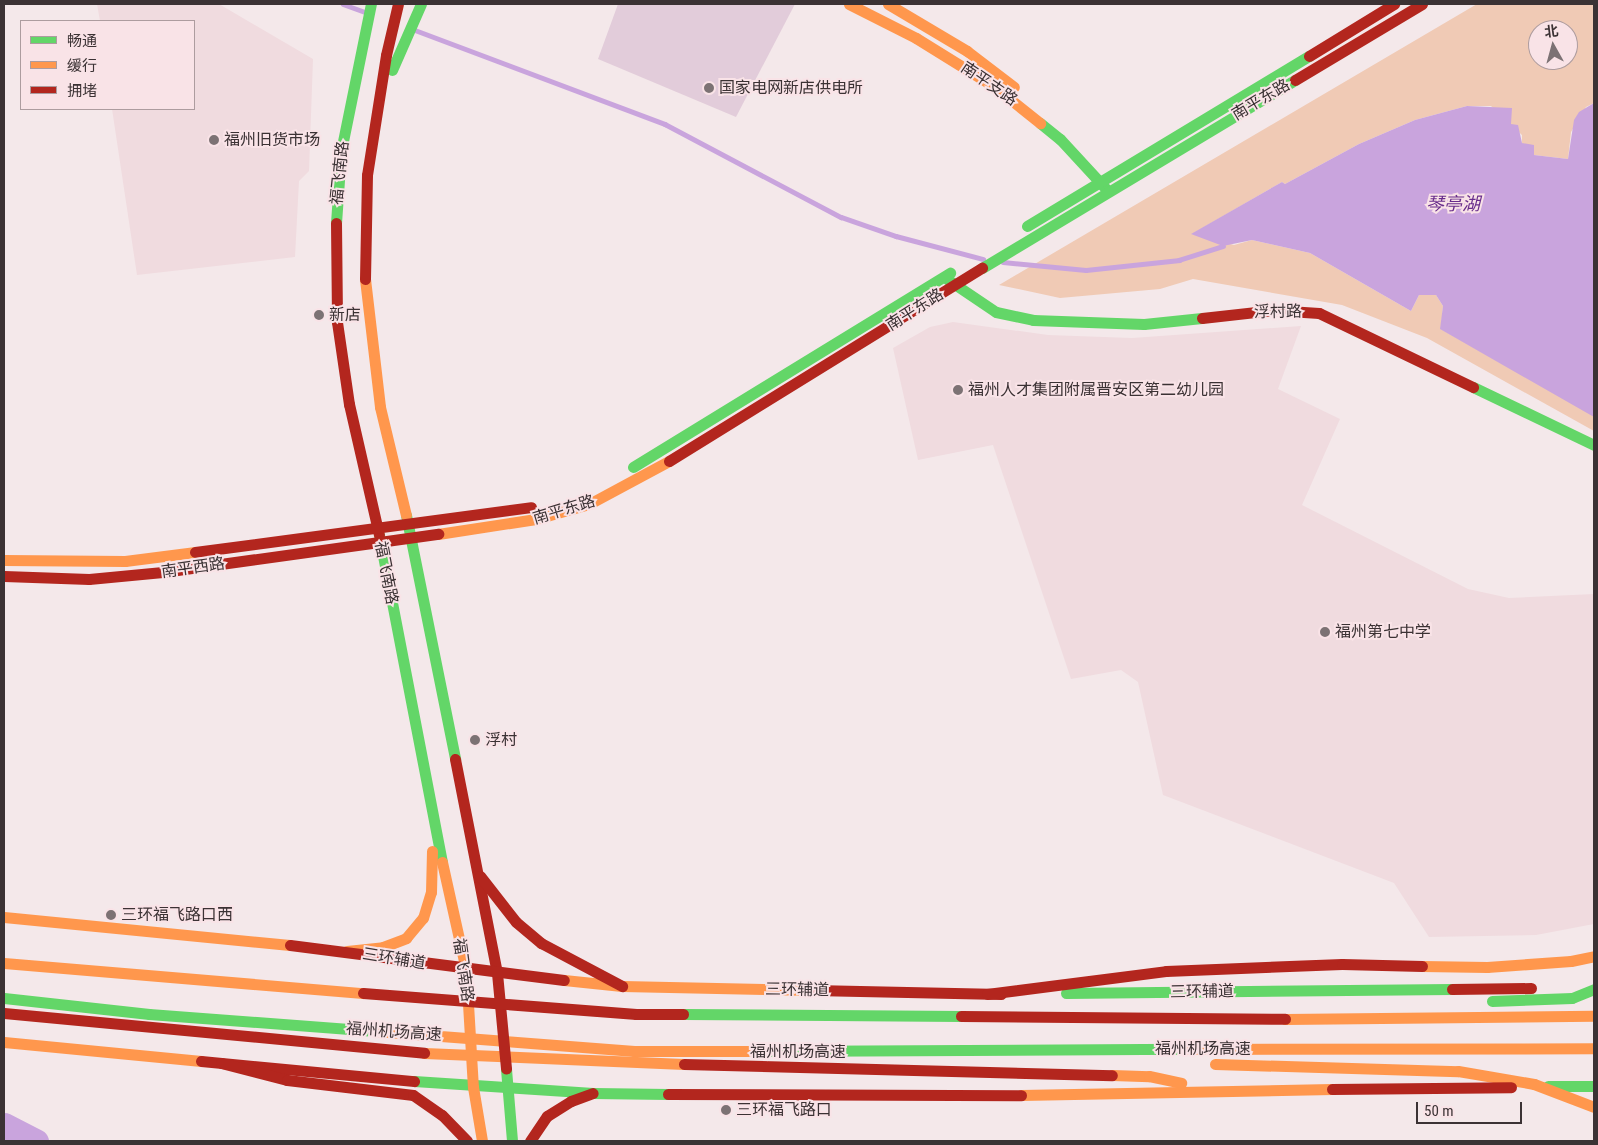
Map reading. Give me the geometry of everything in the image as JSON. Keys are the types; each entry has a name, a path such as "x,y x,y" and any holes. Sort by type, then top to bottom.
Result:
{"main road":[{"name":"福飞南路","path":"371,4 360,48 340,168 335,282 342,368 376,528 381,543 426,787 466,970 473,1087 482,1141"},
{"name":"福飞南路","path":"398,4 386,55 377,107 364,211 364,285 380,406 411,538 497,973 512,1141"},
{"path":"377,107 421,4"},
{"name":"南平支路","path":"849,4 916,38 995,87 1060,139 1109,192"},
{"name":"南平支路","path":"888,4 986,64 1069,132 1119,185"},
{"name":"南平东路","path":"376,528 534,507 590,491 1013,235 1099,180 1394,4"},
{"name":"南平东路","path":"381,543 536,519 602,498 745,416 1026,240 1422,4"},
{"name":"浮村路","path":"949,274 955,285 996,312 1033,320 1144,324 1273,310 1318,313 1594,445"},
{"name":"南平西路","path":"4,560 125,561 376,528"},
{"name":"南平西路","path":"4,576 60,580 126,576 381,543"},
{"path":"347,951 383,946 406,938 423,918 431,892 432,856 426,787"},
{"path":"476,871 516,922 541,943 622,986"},
{"name":"三环辅道","path":"4,917 347,951 466,970 622,986 987,994 1594,988"},
{"path":"987,994 1166,970 1342,964 1487,967 1571,961 1594,956"},
{"name":"福州机场高速","path":"4,963 152,977 636,1014 1045,1017 1594,1016"},
{"path":"1380,1002 1572,998 1594,988"},
{"name":"福州机场高速","path":"4,998 149,1014 634,1050 829,1052 1594,1048"},
{"path":"1045,1017 1234,1006"},
{"path":"4,1013 126,1023 402,1052 605,1063 779,1065 1149,1076 1219,1090"},
{"path":"4,1042 507,1090 593,1093 974,1097 1219,1090 1594,1086"},
{"path":"829,1052 1143,1062"},
{"path":"221,1063 287,1080 413,1095 442,1115 467,1141"},
{"path":"1202,1064 1458,1071 1534,1084 1594,1107"},
{"path":"530,1141 547,1116 572,1101 593,1093"}],"shaded area":[{"name":"福州旧货市场","path":"97,4 219,4 313,59 309,171 299,181 295,257 137,275 112,110 195,110 195,20 100,20"},
{"path":"1477,4 1594,4 1594,103 1586,107 1571,132 1568,159 1534,155 1522,143 1522,135 1491,106 1467,106 1415,120 1359,144 1285,184 1282,182 1192,234 1234,245 1252,240 1310,253 1411,311 1419,295 1436,295 1443,306 1441,329 1594,416 1594,431 1427,338 1342,305 1193,279 1160,289 1060,298 999,285"},
{"name":"福州第七中学","path":"953,322 1048,335 1132,338 1301,326 1278,389 1340,419 1302,505 1468,589 1509,598 1594,594 1594,924 1536,935 1429,937 1394,883 1163,795 1138,682 1121,670 1071,679 993,445 918,460 893,348 930,327"}],"water":[{"name":"琴亭湖","path":"1594,103 1594,417 1440,329 1443,306 1436,295 1419,295 1411,311 1310,253 1252,240 1223,246 1191,234 1282,182 1285,184 1359,144 1415,120 1467,106 1512,108 1511,124 1518,125 1522,143 1534,145 1534,155 1568,159 1574,120 1579,112"}],"building":[{"name":"国家电网新店供电所","path":"618,4 795,4 736,117 598,59"}],"waterway":[{"path":"343,4 365,12"},
{"path":"415,30 665,124 841,217 896,236 983,259"},
{"path":"1003,262 1086,270 1179,260 1223,246"},
{"path":"4,1125 36,1141"}],"traffic: fast":[{"path":"336,223 341,151 371,4"},
{"path":"392,70 421,4"},
{"path":"1027,226 1309,56"},
{"path":"982,268 1295,80"},
{"path":"1040,123 1060,139 1107,190"},
{"path":"633,467 950,273"},
{"path":"947,279 996,312 1033,320 1144,324 1202,318"},
{"path":"1473,387 1594,445"},
{"path":"406,515 455,759"},
{"path":"379,535 442,862"},
{"path":"1066,993 1452,989"},
{"path":"1492,1001 1572,998 1594,989"},
{"path":"4,998 149,1014 375,1031"},
{"path":"683,1014 961,1016"},
{"path":"755,1051 1186,1049"},
{"path":"506,1069 512,1141"},
{"path":"414,1081 593,1093 668,1094"},
{"path":"1548,1086 1594,1086"}],"traffic: slow":[{"path":"849,4 916,38 995,87 1040,123"},
{"path":"888,4 967,51 1014,87"},
{"path":"365,279 380,407 406,515"},
{"path":"438,534 536,519 589,504 669,461"},
{"path":"4,560 125,561 195,552"},
{"path":"347,951 383,947 406,938 423,918 431,892 432,851"},
{"path":"442,862 466,970 473,1087 482,1141"},
{"path":"4,917 290,945"},
{"path":"1422,966 1487,967 1571,961 1594,956"},
{"path":"4,963 363,993"},
{"path":"564,980 622,986 813,990"},
{"path":"1285,1019 1594,1016"},
{"path":"375,1031 634,1051 755,1051"},
{"path":"4,1042 201,1061"},
{"path":"1186,1049 1594,1048"},
{"path":"424,1053 684,1064"},
{"path":"1215,1064 1458,1071 1534,1084 1594,1107"},
{"path":"1112,1075 1149,1076 1181,1083"},
{"path":"1021,1095 1332,1089"}],"traffic: jam":[{"path":"365,279 367,175 386,55 398,4"},
{"path":"1309,56 1394,4"},
{"path":"1295,80 1422,4"},
{"path":"336,223 337,322 349,404 379,535"},
{"path":"669,461 982,268"},
{"path":"1202,318 1273,310 1319,313 1473,387"},
{"path":"195,552 531,507"},
{"path":"4,576 89,579 163,572 438,534"},
{"path":"455,759 497,973 506,1069"},
{"path":"480,876 516,922 541,943 622,986"},
{"path":"290,945 564,980"},
{"path":"987,994 1166,971 1342,964 1422,966"},
{"path":"1452,989 1531,988"},
{"path":"813,990 1001,994"},
{"path":"363,993 636,1014 683,1014"},
{"path":"4,1013 424,1053"},
{"path":"961,1016 1285,1019"},
{"path":"201,1061 414,1081"},
{"path":"221,1063 287,1080 413,1095 442,1115 467,1141"},
{"path":"684,1064 1112,1075"},
{"path":"1332,1089 1511,1087"},
{"path":"530,1141 547,1116 571,1101 593,1093"},
{"path":"668,1094 1021,1095"}],"place":[{"name":"国家电网新店供电所","path":"709,88"},
{"name":"福州旧货市场","path":"214,140"},
{"name":"新店","path":"319,315"},
{"name":"福州人才集团附属晋安区第二幼儿园","path":"958,390"},
{"name":"福州第七中学","path":"1325,632"},
{"name":"浮村","path":"475,740"},
{"name":"三环福飞路口西","path":"111,915"},
{"name":"三环福飞路口","path":"726,1110"}]}
